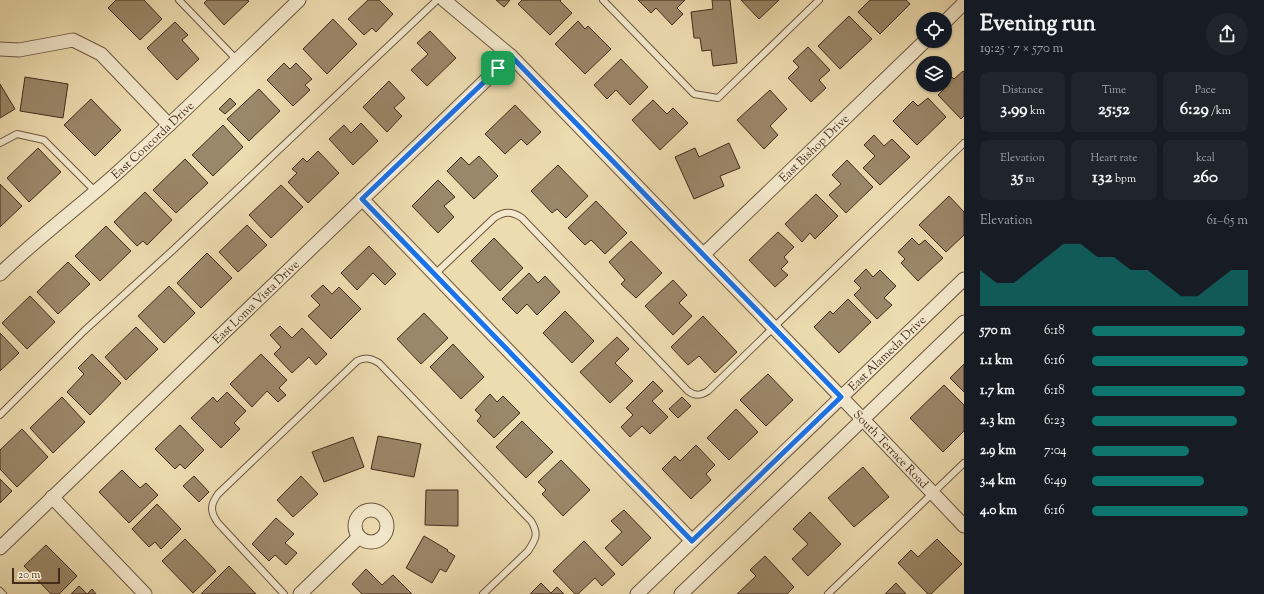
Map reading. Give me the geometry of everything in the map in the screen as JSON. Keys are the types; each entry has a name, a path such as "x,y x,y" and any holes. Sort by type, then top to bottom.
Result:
{"street":[{"name":"East Concorda Drive","path":"0,274 96,191 169,125 299,0"},
{"name":"South Terrace Road","path":"444,0 511,56 964,526"},
{"path":"952,15 964,3"},
{"path":"0,49 19,50 73,40 101,54 169,125"},
{"name":"East Bishop Drive","path":"703,255 918,48"},
{"name":"East Loma Vista Drive","path":"0,548 511,56"},
{"path":"362,199 692,541"},
{"name":"East Alameda Drive","path":"637,594 964,279"},
{"path":"681,594 964,322"},
{"path":"52,497 145,594"},
{"path":"300,594 359,537"}],"lane":[{"path":"179,0 237,60"},
{"path":"0,415 84,331 173,250 437,0"},
{"path":"602,0 694,94 718,98 818,0"},
{"path":"0,143 17,134 44,140 96,191"},
{"path":"435,274 500,213 516,213 692,394 703,394 708,391 964,143"},
{"path":"284,594 213,517 211,509 213,500 357,361 363,358 368,358 379,363 531,521 535,528 536,536 528,551 483,594"},
{"path":"828,594 964,463"},
{"path":"0,591 3,594"}],"building":[{"path":"116,0 144,0 162,19 140,40 108,8"},
{"path":"207,0 249,1 224,25 204,3"},
{"path":"368,0 379,0 393,14 376,32 372,28 364,35 348,19"},
{"path":"496,0 510,0 504,7"},
{"path":"522,0 561,0 560,1 572,13 550,35 518,4"},
{"path":"638,0 685,0 677,8 683,14 672,25 656,8 651,13"},
{"path":"712,0 730,0 737,63 713,66 711,50 702,51 700,38 694,38 691,12 713,9"},
{"path":"741,0 779,0 759,19"},
{"path":"870,0 906,0 910,4 880,34 858,12"},
{"path":"849,16 872,39 840,69 818,46"},
{"path":"333,19 357,44 327,74 303,49"},
{"path":"578,21 585,29 588,26 611,49 585,74 555,44"},
{"path":"175,22 188,35 182,40 199,59 177,80 147,48"},
{"path":"430,31 456,58 427,86 411,70 428,54 417,43"},
{"path":"808,47 830,70 819,80 826,88 811,102 788,78 799,67 793,61"},
{"path":"621,59 648,87 630,105 616,90 607,99 594,85"},
{"path":"284,63 290,69 296,63 312,79 305,85 310,90 293,106 267,80"},
{"path":"963,71 964,72 964,116 961,119 938,95 941,92 952,92 952,77 954,79"},
{"path":"25,77 68,84 63,118 20,111"},
{"path":"389,81 405,98 394,108 402,116 387,132 363,107"},
{"path":"0,84 15,109 0,118"},
{"path":"259,89 280,111 249,141 227,119"},
{"path":"770,90 787,109 770,126 778,135 764,149 737,120"},
{"path":"230,98 236,104 225,114 219,109"},
{"path":"928,98 946,117 917,145 893,121 913,101 918,106"},
{"path":"91,99 121,130 95,156 64,125"},
{"path":"653,100 667,114 673,108 688,123 660,150 632,120"},
{"path":"515,105 541,132 527,145 521,139 505,154 485,134"},
{"path":"361,123 378,141 353,165 329,139 344,125 351,133"},
{"path":"223,125 243,147 213,176 192,155"},
{"path":"874,135 884,146 892,139 910,157 880,185 863,168 875,156 864,145"},
{"path":"729,143 740,168 720,176 724,186 694,199 675,157 695,148 699,157"},
{"path":"38,148 61,172 29,202 7,178"},
{"path":"318,151 339,173 308,203 288,182 297,173 292,169 303,158 307,162"},
{"path":"479,156 498,176 474,199 447,171 461,157 469,165"},
{"path":"185,159 208,183 176,213 153,190"},
{"path":"847,160 873,187 846,213 829,195 841,184 832,175"},
{"path":"558,165 588,196 566,218 557,209 552,213 531,191"},
{"path":"438,180 455,197 444,206 454,217 438,233 412,206"},
{"path":"0,184 22,206 0,227"},
{"path":"281,185 303,207 271,238 249,215"},
{"path":"145,192 172,220 147,245 143,241 137,246 114,222"},
{"path":"816,194 838,216 815,239 810,233 802,242 785,224"},
{"path":"949,196 964,212 964,235 946,252 919,225"},
{"path":"596,201 627,233 605,254 591,240 585,245 568,228"},
{"path":"247,225 267,245 238,272 219,252"},
{"path":"106,226 131,251 100,281 75,256"},
{"path":"778,232 794,247 784,257 788,262 781,269 788,275 775,287 749,260"},
{"path":"494,238 523,268 500,291 471,261"},
{"path":"912,238 919,245 925,240 943,258 918,281 901,263 905,259 898,252"},
{"path":"631,241 662,273 636,298 621,284 625,280 609,262"},
{"path":"369,246 396,274 385,285 373,273 357,290 341,273"},
{"path":"207,253 232,278 201,308 177,283"},
{"path":"68,262 90,284 58,314 37,292"},
{"path":"866,269 873,277 880,270 896,286 884,298 892,305 877,319 854,295 861,288 854,281"},
{"path":"529,273 538,283 545,276 560,292 537,315 527,304 517,314 502,299"},
{"path":"673,280 687,295 679,303 692,316 673,335 645,306"},
{"path":"323,285 332,294 339,287 361,309 331,339 308,316 320,305 311,296"},
{"path":"169,286 195,313 164,343 138,316"},
{"path":"30,296 55,322 27,349 2,323"},
{"path":"848,299 871,322 839,353 814,327 830,311 833,314"},
{"path":"565,311 594,341 572,363 543,333"},
{"path":"424,313 448,338 421,364 397,339"},
{"path":"703,316 737,352 715,373 699,356 688,365 671,347"},
{"path":"280,326 292,338 302,328 327,354 316,365 309,357 292,373 274,354 281,347 270,335"},
{"path":"136,327 158,349 126,380 105,357"},
{"path":"0,333 19,353 0,371"},
{"path":"617,337 629,349 615,363 633,381 610,403 580,372"},
{"path":"453,344 484,377 461,399 430,367"},
{"path":"92,354 121,383 90,415 67,392 84,374 78,368"},
{"path":"261,354 287,380 279,388 286,395 278,402 267,391 252,407 230,384"},
{"path":"964,364 964,392 950,378"},
{"path":"768,374 793,400 766,426 740,400"},
{"path":"653,381 663,391 652,401 668,417 650,434 642,426 630,437 621,427 633,415 626,408"},
{"path":"944,385 964,405 964,431 943,452 910,418"},
{"path":"227,392 246,411 234,423 240,429 221,448 191,418 213,397 217,402"},
{"path":"490,394 497,402 503,396 520,413 494,438 477,421 481,416 475,410"},
{"path":"62,397 85,422 53,453 30,428"},
{"path":"682,397 691,406 678,418 669,409"},
{"path":"736,409 758,432 729,460 707,438"},
{"path":"522,421 553,452 526,478 496,447"},
{"path":"180,425 204,450 185,469 180,464 175,469 155,449"},
{"path":"22,429 48,457 17,487 0,469 0,450"},
{"path":"378,436 421,444 414,477 371,469"},
{"path":"353,437 364,467 324,482 312,452"},
{"path":"696,445 715,465 706,474 711,480 691,499 662,469 675,456 680,461"},
{"path":"561,460 590,490 563,516 542,494 546,490 538,482"},
{"path":"863,467 889,497 854,527 828,498"},
{"path":"122,470 140,488 146,483 158,495 129,523 99,492"},
{"path":"194,476 209,492 199,502 183,486"},
{"path":"301,476 318,494 293,517 277,500"},
{"path":"0,479 12,491 0,503"},
{"path":"426,490 458,490 458,526 425,525"},
{"path":"157,504 181,529 161,549 155,542 149,547 132,529"},
{"path":"624,510 651,538 622,566 605,548 622,532 611,521"},
{"path":"810,512 841,544 808,576 792,559 808,544 793,529"},
{"path":"276,518 294,534 285,543 297,553 286,565 275,555 269,561 252,544"},
{"path":"424,536 448,550 447,551 455,556 446,572 440,569 432,583 406,568"},
{"path":"185,539 216,571 193,593 162,561"},
{"path":"937,539 962,564 931,594 928,594 898,563 911,550 918,557"},
{"path":"584,541 615,574 602,586 595,578 578,594 575,594 553,571"},
{"path":"46,545 77,576 59,594 51,594 24,566"},
{"path":"765,556 794,587 787,594 737,594 756,576 750,570"},
{"path":"229,566 256,594 201,594"},
{"path":"366,569 382,585 393,575 412,594 362,594 352,584"},
{"path":"541,583 551,593 557,587 564,594 530,594"},
{"path":"896,583 906,594 885,594"},
{"path":"79,586 87,594 71,594"},
{"path":"92,589 96,594 87,594"}],"route":[{"path":"511,56 841,397 692,541 362,199 498,68 511,56"}]}
